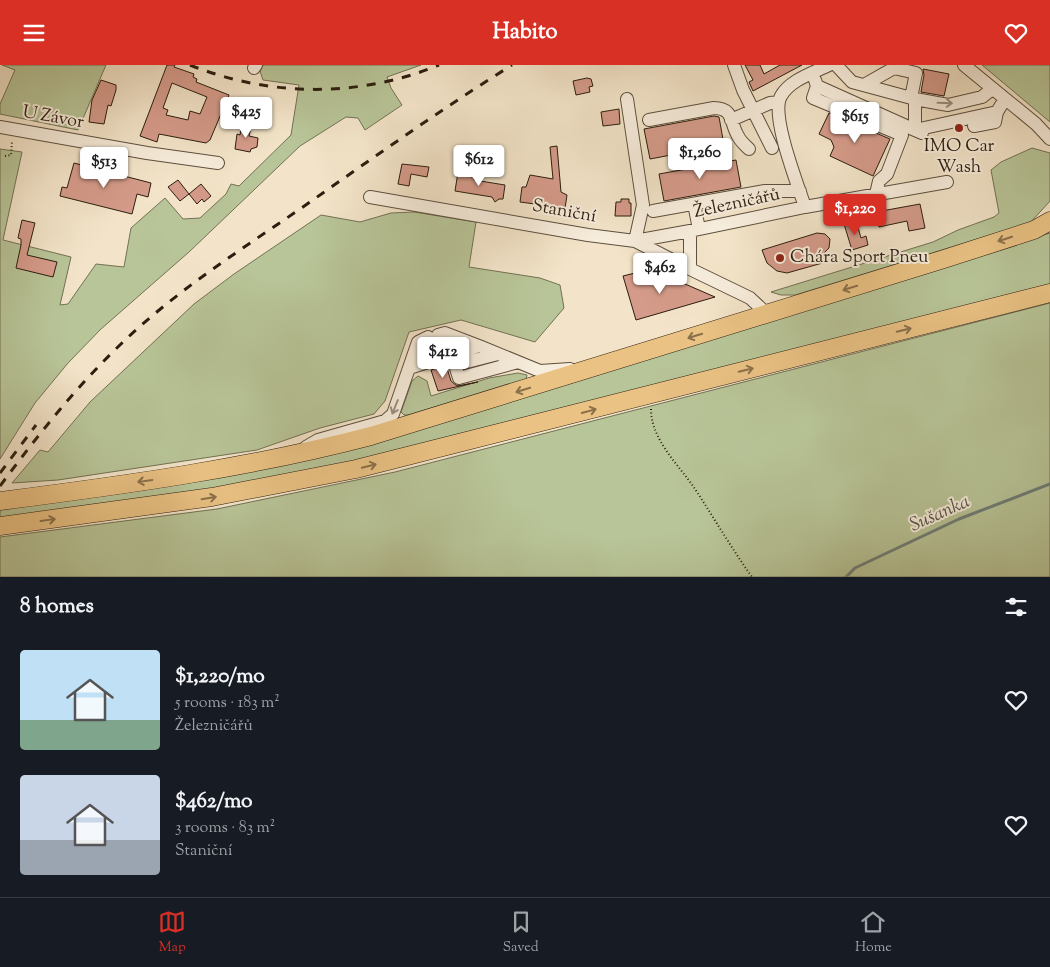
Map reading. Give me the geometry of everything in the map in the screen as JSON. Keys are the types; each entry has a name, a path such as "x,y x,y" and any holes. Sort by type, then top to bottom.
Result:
{"highway":[{"path":"0,501 210,472 296,455 424,421 1034,230 1050,221"},
{"path":"0,526 212,497 356,469 1050,293"}],"street":[{"path":"734,65 743,90 772,148"},
{"path":"732,119 770,103 779,102 788,88 829,65"},
{"path":"836,65 852,82 913,99 948,105 982,97 992,89"},
{"path":"964,65 1036,124 1050,139"},
{"path":"864,85 894,68 916,73 913,99 915,130"},
{"path":"813,73 817,87 813,98 902,135 887,173 879,181 876,194"},
{"path":"817,87 925,134 944,131"},
{"path":"628,99 643,205 635,241"},
{"path":"974,126 995,122 997,112 1005,99"},
{"name":"Železničářů","path":"690,269 694,230 805,207 781,133 779,102"},
{"path":"649,120 714,108 727,111 738,137 748,149"},
{"path":"915,130 997,112"},
{"path":"1036,124 1050,130"},
{"name":"U Závor","path":"0,127 147,153 218,163"},
{"path":"805,207 947,182"},
{"path":"653,211 765,191 800,191"},
{"name":"Staniční","path":"370,197 635,241 694,230"},
{"path":"694,204 694,230"},
{"name":"Staniční","path":"635,241 690,269"},
{"path":"690,269 750,298 767,314"},
{"path":"296,455 318,440 385,421 393,414 418,342 433,336 445,333 540,371 600,367"},
{"path":"453,360 479,346"},
{"path":"408,368 498,354"},
{"path":"453,360 459,378 518,362"}],"path":[{"path":"5,156 11,155 12,141 10,138"},
{"path":"651,405 651,419 667,451 694,487 752,577"}],"green space":[{"path":"2,65 106,65 78,130 0,114 0,104 15,70"},
{"path":"263,65 421,65 387,77 391,88 402,105 365,130 358,118 346,117 300,146 189,252 101,329 68,363 35,403 0,459 0,149 22,152 3,240 71,257 60,305 68,304 96,264 124,267 131,228 165,198 183,219 200,218 226,194 231,184 239,186 291,135 299,85 263,80 260,71"},
{"path":"982,65 1050,65 1050,122"},
{"path":"1032,148 1050,153 1050,201 1030,223 795,295 781,295 771,292 933,242 958,230 994,217 999,213 991,170 1001,162"},
{"path":"414,212 476,222 469,267 540,278 560,285 564,308 535,342 461,320 409,332 385,401 374,414 320,428 257,450 58,480 12,483 40,450 48,452 90,402 194,304 234,274 321,215 360,222 391,213"},
{"path":"1050,233 1050,287 410,450 273,480 0,518 0,507 213,477"},
{"path":"1050,303 1050,577 0,577 0,537 217,509 395,472"},
{"path":"444,341 448,348 422,355 424,347"},
{"path":"518,373 527,375 526,380 408,415 404,415 401,412 412,381 418,376 427,381 431,396 489,378"}],"building":[{"path":"167,65 175,65 174,67 194,74 193,77 197,79 196,82 229,95 210,140 206,143 159,134 157,142 140,136","holes":["172,83 207,97 200,114 190,111 188,120 166,115 168,110 163,108"]},
{"path":"745,65 760,65 764,74 780,65 802,65 753,91 749,82 753,80"},
{"path":"923,69 949,74 944,96 921,92 924,75"},
{"path":"591,79 593,86 589,87 590,92 576,95 573,81"},
{"path":"101,80 116,85 111,106 108,105 104,124 89,122 92,100"},
{"path":"619,109 620,124 603,126 601,112"},
{"path":"829,113 890,139 873,176 830,156 834,147 831,140 819,134"},
{"path":"714,116 719,117 724,145 650,159 644,129"},
{"path":"242,123 252,124 249,136 258,138 257,147 251,149 250,152 235,149 237,134 240,135"},
{"path":"557,146 561,192 567,195 565,208 520,202 522,187 526,187 530,175 553,179 550,147"},
{"path":"736,160 741,187 664,201 659,174"},
{"path":"74,163 151,183 148,197 137,194 132,214 60,196 62,187 67,188"},
{"path":"402,164 429,167 427,177 411,174 409,186 398,184"},
{"path":"458,172 471,174 474,180 505,185 503,199 495,202 492,197 455,191"},
{"path":"178,180 189,194 180,201 168,187"},
{"path":"201,184 211,196 204,202 202,199 197,204 189,194"},
{"path":"621,199 629,199 629,203 631,203 631,216 615,216 616,202 621,202"},
{"path":"920,204 925,228 909,231 907,221 879,227 876,212"},
{"path":"22,220 35,223 27,255 57,262 53,277 16,268 21,245 21,239 18,238"},
{"path":"856,220 861,238 866,236 868,245 852,250 844,224"},
{"path":"817,233 825,234 830,239 829,248 824,253 826,262 787,273 777,271 767,263 762,250"},
{"path":"639,272 659,281 662,274 715,297 636,320 623,276"},
{"path":"446,365 451,381 457,386 478,382 438,391 431,370"}],"waterway":[{"name":"Sušanka","path":"846,577 855,568 959,519 1050,484"}],"railway":[{"path":"190,65 220,76 251,83 283,88 314,89 346,88 378,83 409,76 439,65"},
{"path":"0,486 73,394 122,343 164,306 208,272 512,65"},
{"path":"0,473 36,425"}],"place":[{"name":"IMO Car Wash","path":"959,128"},
{"name":"Chára Sport Pneu","path":"780,258"}]}
